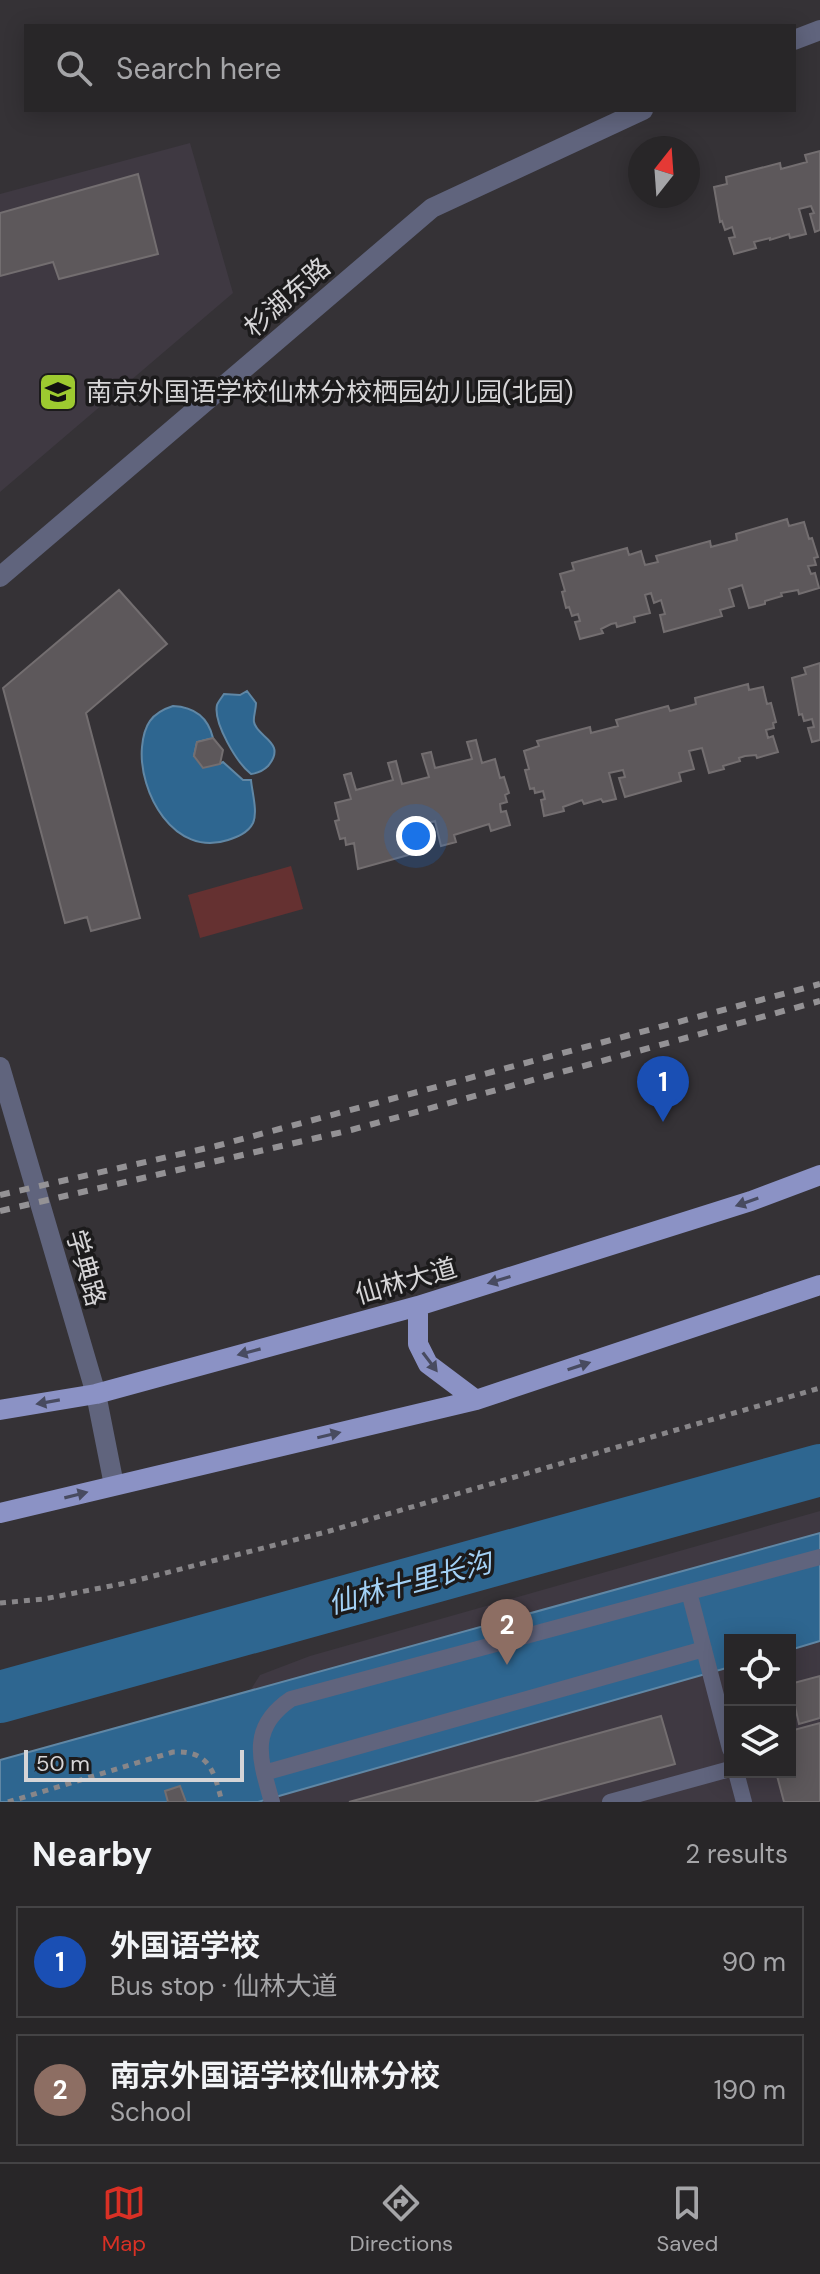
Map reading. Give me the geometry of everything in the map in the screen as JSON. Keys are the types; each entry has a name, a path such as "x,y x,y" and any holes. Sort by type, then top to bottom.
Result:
{"main road":[{"name":"仙林大道","path":"0,1410 96,1394 418,1306 751,1201 820,1175"},
{"path":"0,1513 476,1400 820,1285"},
{"path":"418,1306 418,1344 428,1364 476,1400"}],"street":[{"path":"796,39 820,30"},
{"name":"杉湖东路","path":"0,577 432,208 639,112"},
{"name":"学典路","path":"0,1067 96,1394 114,1485"}],"lane":[{"path":"272,1802 260,1757 263,1730 270,1717 291,1699 820,1557"},
{"path":"689,1592 724,1726"},
{"path":"264,1773 704,1649"},
{"path":"610,1802 724,1771"},
{"path":"738,1778 744,1802"}],"path":[{"path":"0,1603 44,1599 126,1583 326,1532 820,1388"},
{"path":"8,1802 185,1751 207,1762 214,1772 222,1802"}],"shaded area":[{"name":"南京外国语学校仙林分校栖园幼儿园(北园)","path":"190,143 233,293 0,492 0,194"},
{"path":"291,866 303,909 200,938 188,895"},
{"path":"820,1511 820,1802 254,1802 238,1710 260,1675 310,1656"}],"water":[{"path":"247,691 256,703 256,727 275,751 268,766 251,774 227,742 217,713 217,705 224,694 240,695"},
{"path":"173,706 199,714 211,731 213,738 197,742 194,756 219,764 223,762 243,780 251,780 255,808 253,823 239,836 209,843 191,839 163,817 153,801 142,765 143,739 154,716"},
{"path":"820,1533 820,1641 796,1648 796,1634 724,1634 724,1669 258,1802 0,1802 0,1760"}],"building":[{"path":"820,151 820,230 815,232 811,206 799,209 806,234 790,238 789,234 754,242 756,248 734,254 729,238 735,237 732,227 725,230 720,222 714,187 727,184 726,177 780,163 781,169 807,162 805,155"},
{"path":"138,174 158,254 59,279 53,262 0,276 0,213"},
{"path":"787,519 789,526 804,522 809,539 812,538 818,557 814,558 816,565 808,566 811,574 815,573 819,588 799,594 798,590 781,593 782,596 765,601 765,604 749,608 742,585 729,589 734,606 720,610 722,616 664,632 660,615 665,614 661,600 654,603 651,593 645,595 650,613 634,617 635,622 617,627 616,623 611,624 601,629 603,633 580,639 575,622 580,621 578,614 572,616 569,607 566,608 560,574 574,570 572,563 627,548 629,555 641,551 645,565 658,562 656,556 710,541 711,547 737,540 736,534"},
{"path":"119,590 167,644 86,713 140,918 91,931 87,917 65,923 3,688"},
{"path":"820,663 820,740 812,742 808,728 814,727 812,719 804,721 802,714 799,715 792,678 806,674 804,668"},
{"path":"748,684 749,690 763,687 767,704 771,703 776,722 773,723 774,728 766,730 768,738 773,736 778,752 757,758 756,755 745,756 739,758 740,761 723,766 724,769 709,773 702,748 689,751 694,769 679,773 681,781 625,797 619,778 625,777 623,770 609,773 616,799 584,804 582,800 563,807 564,811 544,816 543,791 535,793 534,788 530,789 525,770 529,769 524,751 539,746 537,741 590,727 591,733 618,726 616,720 668,706 670,711 696,704 695,698"},
{"path":"213,738 223,750 220,764 203,768 194,756 197,742"},
{"path":"476,740 482,763 495,759 500,778 504,777 509,793 505,795 507,802 500,804 501,812 506,811 510,825 491,831 489,824 454,835 456,842 441,846 435,821 420,825 425,843 411,847 412,854 358,869 354,843 346,845 345,838 340,839 335,821 339,820 335,803 351,799 344,775 351,773 356,790 393,780 388,763 396,761 402,784 429,777 422,754 431,752 435,768 472,759 467,742"},
{"path":"820,1676 820,1718 799,1724 796,1682"},
{"path":"661,1716 675,1764 534,1802 349,1802"},
{"path":"820,1723 820,1802 784,1802 778,1778 796,1778 796,1729"},
{"path":"180,1786 186,1802 168,1802 165,1791"}],"waterway":[{"name":"仙林十里长沟","path":"0,1697 820,1470"}],"railway":[{"path":"0,1195 216,1146 820,984"},
{"path":"0,1211 351,1130 820,1001"}],"place":[{"name":"南京外国语学校仙林分校栖园幼儿园(北园)","path":"58,392"},
{"name":"外国语学校","path":"663,1122"},
{"name":"南京外国语学校仙林分校","path":"507,1665"}]}
